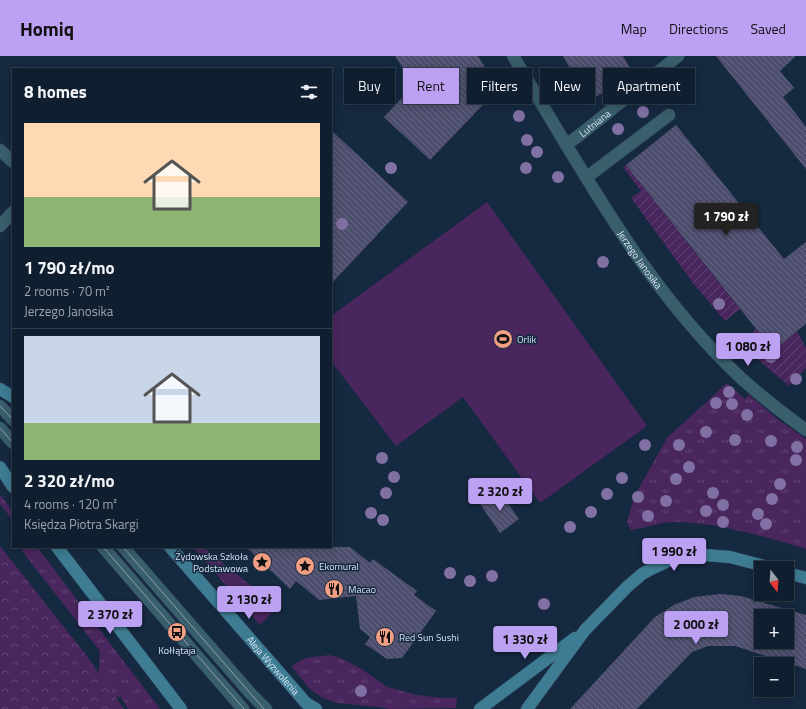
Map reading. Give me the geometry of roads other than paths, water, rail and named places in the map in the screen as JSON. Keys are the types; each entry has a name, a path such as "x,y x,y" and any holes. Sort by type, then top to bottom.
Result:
{"street":[{"name":"Jerzego Janosika","path":"513,56 566,145 638,256 689,322 743,379 806,430"},
{"name":"Lutniana","path":"566,145 678,56"},
{"path":"587,177 669,115"},
{"path":"0,150 12,161"},
{"path":"0,226 12,213"},
{"path":"0,388 12,396"},
{"path":"0,406 12,419"},
{"path":"0,428 12,442"},
{"path":"0,467 12,485"},
{"path":"58,548 181,709"},
{"path":"104,548 243,709"},
{"path":"124,548 251,694 266,709"},
{"name":"Aleja Wyzwolenia","path":"171,548 306,703 316,709"},
{"path":"480,709 585,630 634,581 653,568 670,560 693,555 717,555 754,563"},
{"path":"794,574 806,578"},
{"path":"527,709 585,630"}],"tram line":[{"path":"0,406 12,419"},
{"path":"0,428 12,442"},
{"path":"104,548 244,709"},
{"path":"124,548 264,709"}],"place":[{"name":"Orlik","path":"503,339"},
{"name":"Żydowska Szkoła Podstawowa","path":"262,562"},
{"name":"Ekomural","path":"305,566"},
{"name":"Macao","path":"334,589"},
{"name":"Kołłątaja","path":"177,632"},
{"name":"Red Sun Sushi","path":"385,637"}]}
